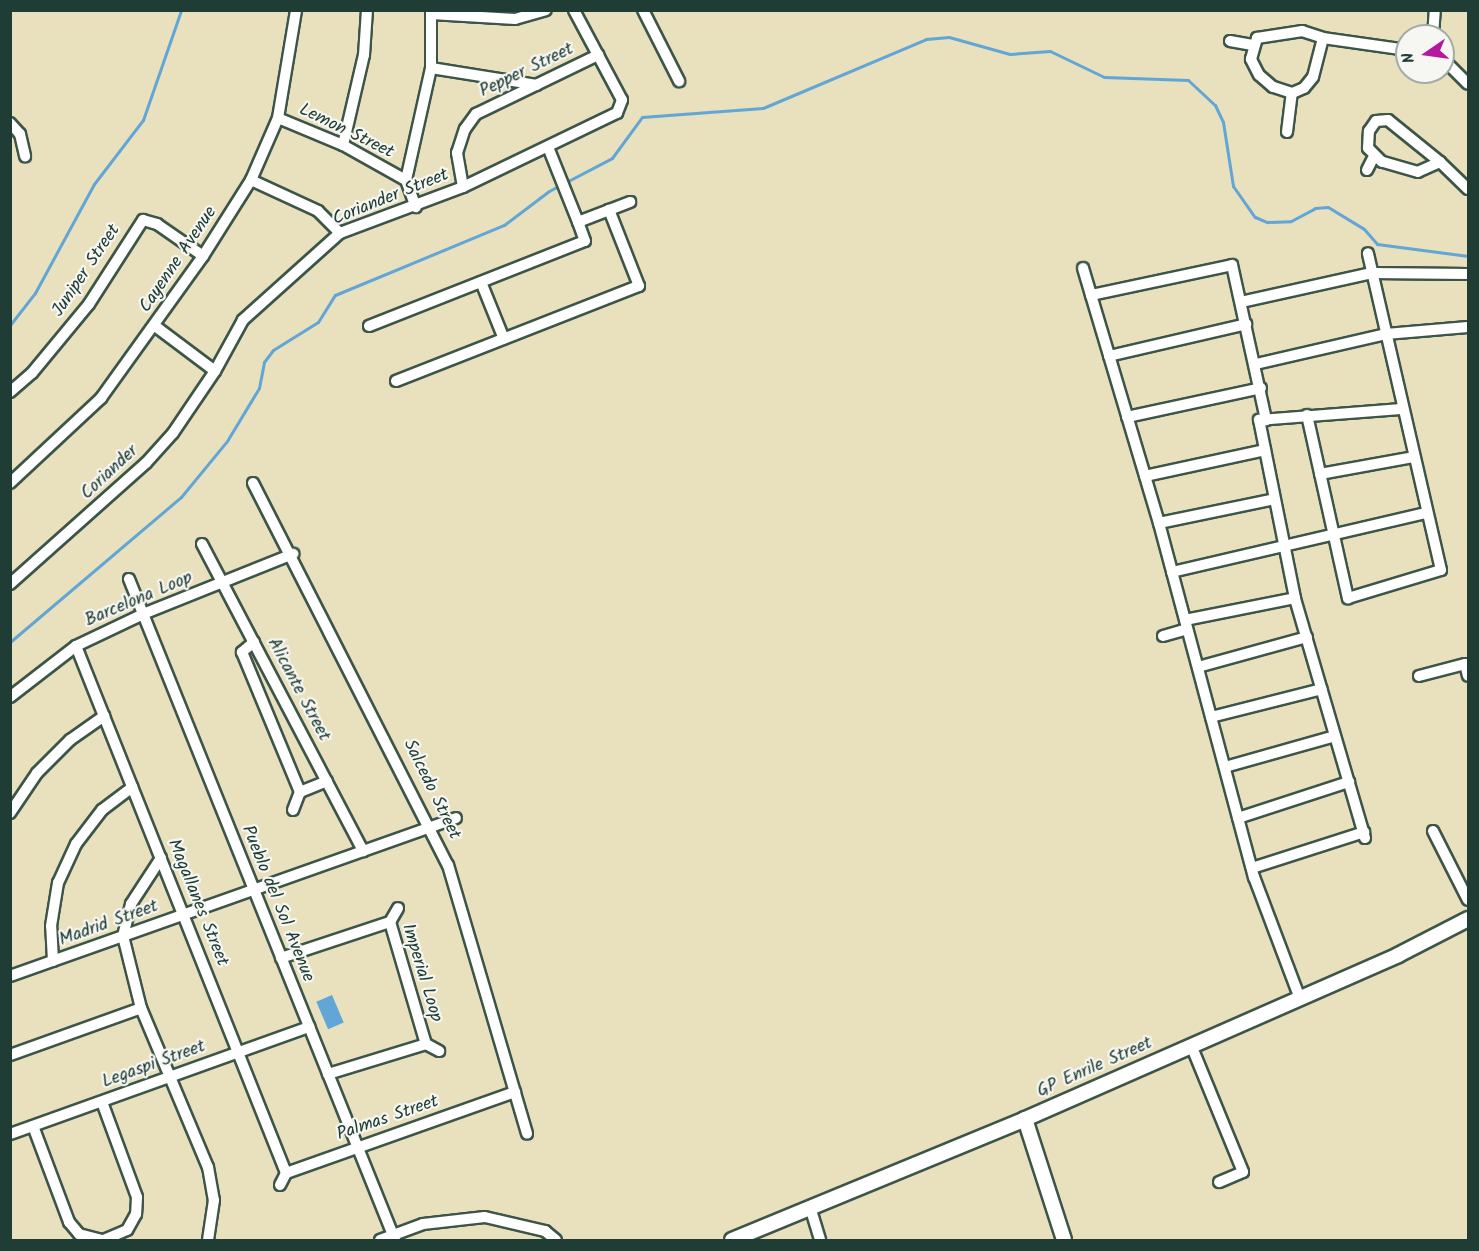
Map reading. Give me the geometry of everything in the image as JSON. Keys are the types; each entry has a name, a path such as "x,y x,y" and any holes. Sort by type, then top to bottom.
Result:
{"street":[{"name":"Cayenne Avenue","path":"10,483 76,425 155,326 251,180 278,118 296,10"},
{"path":"343,145 364,55 367,10"},
{"path":"406,180 431,68 431,12 515,19 546,10"},
{"path":"574,10 598,54"},
{"path":"643,10 679,81"},
{"path":"1323,38 1313,77 1304,88 1292,93 1285,94 1259,75 1251,59 1253,45 1257,38 1270,34 1302,31 1323,38 1395,48"},
{"path":"1230,41 1253,45"},
{"name":"Pepper Street","path":"463,187 458,153 470,121 598,54"},
{"name":"Coriander Street","path":"215,371 243,320 340,233 416,207 463,187 548,147 622,107 617,89 598,54"},
{"path":"431,68 537,85"},
{"path":"1455,71 1468,84"},
{"path":"1287,132 1292,93"},
{"name":"Lemon Street","path":"278,118 343,145 406,180 416,207"},
{"path":"1440,162 1418,172 1382,162 1368,148 1369,131 1376,121 1388,120 1440,162 1468,189"},
{"path":"10,123 20,134 26,156"},
{"path":"369,326 585,241 548,147"},
{"path":"1367,170 1374,156"},
{"path":"251,180 318,211 340,233"},
{"path":"578,222 630,202"},
{"path":"396,381 639,286 609,210"},
{"name":"Juniper Street","path":"10,393 32,374 89,304 143,220 157,224 203,256"},
{"path":"1306,415 1348,598 1441,570 1426,513 1368,253"},
{"path":"1091,295 1232,265 1256,364 1266,420"},
{"path":"1083,268 1159,524 1252,868 1300,999"},
{"path":"1241,303 1372,273 1468,274"},
{"path":"481,282 504,339"},
{"path":"1109,356 1246,324"},
{"path":"155,326 215,371"},
{"path":"1256,364 1386,334 1468,327"},
{"name":"Coriander","path":"10,584 146,463 173,433 215,371"},
{"path":"1127,417 1261,388"},
{"path":"1252,868 1365,835 1295,598 1259,420 1403,410"},
{"path":"1145,476 1265,450"},
{"path":"1320,474 1414,457"},
{"name":"Salcedo Street","path":"254,483 293,554 432,826 469,927 527,1134"},
{"path":"1159,524 1275,499"},
{"path":"1172,572 1426,513"},
{"name":"Alicante Street","path":"202,544 363,851"},
{"name":"Barcelona Loop","path":"10,697 76,646 143,614 293,554"},
{"name":"Pueblo del Sol Avenue","path":"129,579 394,1237"},
{"path":"1163,636 1186,625 1295,598"},
{"path":"1198,667 1307,637"},
{"path":"254,642 242,652 300,792 293,810"},
{"name":"Magallanes Street","path":"76,646 286,1173"},
{"path":"1419,676 1465,664 1468,676"},
{"path":"1211,717 1322,689"},
{"path":"10,813 37,774 70,740 104,716"},
{"path":"1225,767 1335,736"},
{"path":"300,792 327,781"},
{"path":"1238,818 1349,783"},
{"path":"53,961 51,926 58,884 76,844 102,810 132,787"},
{"name":"Madrid Street","path":"10,976 456,818"},
{"path":"1432,831 1468,900"},
{"path":"161,858 131,904 123,936 141,1008 208,1167 214,1200 208,1240"},
{"path":"390,922 398,908"},
{"name":"GP Enrile Street","path":"732,1240 811,1210 1025,1119 1300,999 1468,919"},
{"name":"Imperial Loop","path":"281,958 390,922 426,1044 328,1074"},
{"path":"10,1055 141,1008"},
{"name":"Legaspi Street","path":"10,1134 309,1027"},
{"path":"426,1044 439,1051"},
{"path":"1191,1045 1243,1172 1219,1182"},
{"name":"Palmas Street","path":"286,1173 515,1092"},
{"path":"33,1126 69,1222 79,1234 102,1240 128,1230 136,1214 137,1197 102,1102"},
{"path":"1025,1119 1064,1240"},
{"path":"280,1185 286,1173"},
{"path":"811,1210 820,1240"},
{"path":"380,1240 394,1237 423,1224 486,1217 545,1231 556,1240"}],"water":[{"path":"332,995 344,1023 328,1029 316,1002"}],"waterway":[{"path":"10,325 35,293 94,184 143,120 181,10"},
{"path":"10,642 181,497 227,441 259,388 264,362 273,350 318,322 335,295 504,225 549,191 612,158 642,117 763,108 926,39 949,37 1010,54 1050,51 1104,77 1188,80 1215,105 1223,122 1233,186 1255,217 1267,222 1291,221 1315,208 1328,207 1364,229 1377,244 1468,256"}]}
